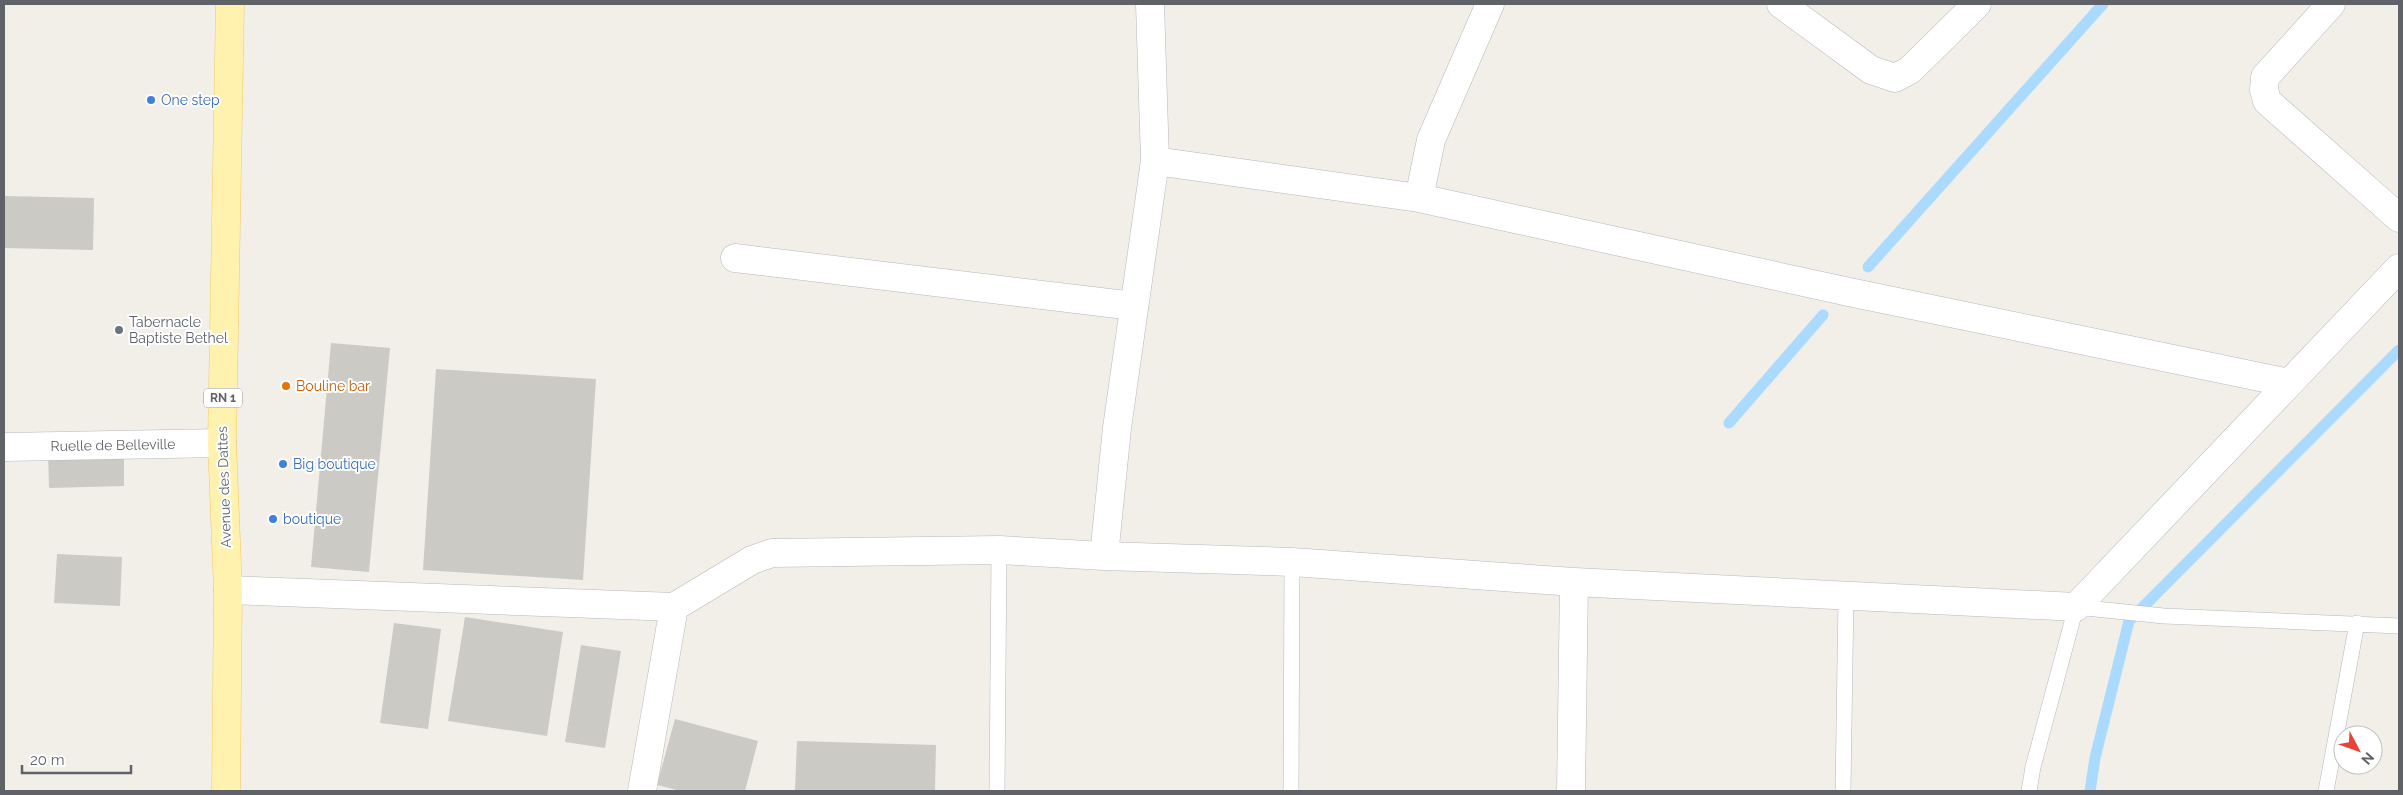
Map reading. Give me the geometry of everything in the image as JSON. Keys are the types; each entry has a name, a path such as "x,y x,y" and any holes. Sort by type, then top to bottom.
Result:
{"main road":[{"name":"Avenue des Dattes","path":"226,791 228,590 222,443 230,4"}],"street":[{"path":"1104,556 1117,428 1155,161 1150,4"},
{"path":"1419,198 1432,140 1490,4"},
{"path":"1781,4 1871,70 1895,78 1910,70 1976,4"},
{"path":"2332,4 2265,77 2264,90 2267,101 2399,218"},
{"path":"1155,161 1419,198 1859,294 2290,383"},
{"path":"735,258 1134,306"},
{"path":"228,590 674,607 752,560 772,553 999,550 1104,556 1292,562 1574,582 2076,607 2399,268"},
{"name":"Ruelle de Belleville","path":"4,447 222,443"},
{"path":"1571,791 1574,582"},
{"path":"642,791 674,607"}],"lane":[{"path":"996,791 999,550"},
{"path":"1291,791 1292,562"},
{"path":"1843,791 1846,596"},
{"path":"2029,791 2033,767 2076,607 2164,616 2399,626"},
{"path":"2326,791 2357,623"}],"building":[{"path":"4,196 94,198 93,250 4,248"},
{"path":"331,343 390,348 369,572 311,567"},
{"path":"436,369 596,379 583,580 423,570"},
{"path":"124,450 124,486 49,488 48,452"},
{"path":"57,554 122,557 120,606 54,603"},
{"path":"465,617 563,632 547,736 448,721"},
{"path":"394,623 441,629 428,729 380,723"},
{"path":"581,645 621,651 605,748 565,742"},
{"path":"675,719 758,741 745,791 681,791 657,785"},
{"path":"797,741 936,745 935,791 795,791"}],"waterway":[{"path":"1868,267 2103,4"},
{"path":"1729,423 1823,315"},
{"path":"2090,791 2095,758 2129,621 2399,350"}],"place":[{"name":"One step","path":"151,100"},
{"name":"Tabernacle Baptiste Bethel","path":"119,330"},
{"name":"Bouline bar","path":"286,386"},
{"name":"Big boutique","path":"283,464"},
{"name":"boutique","path":"273,519"}]}
